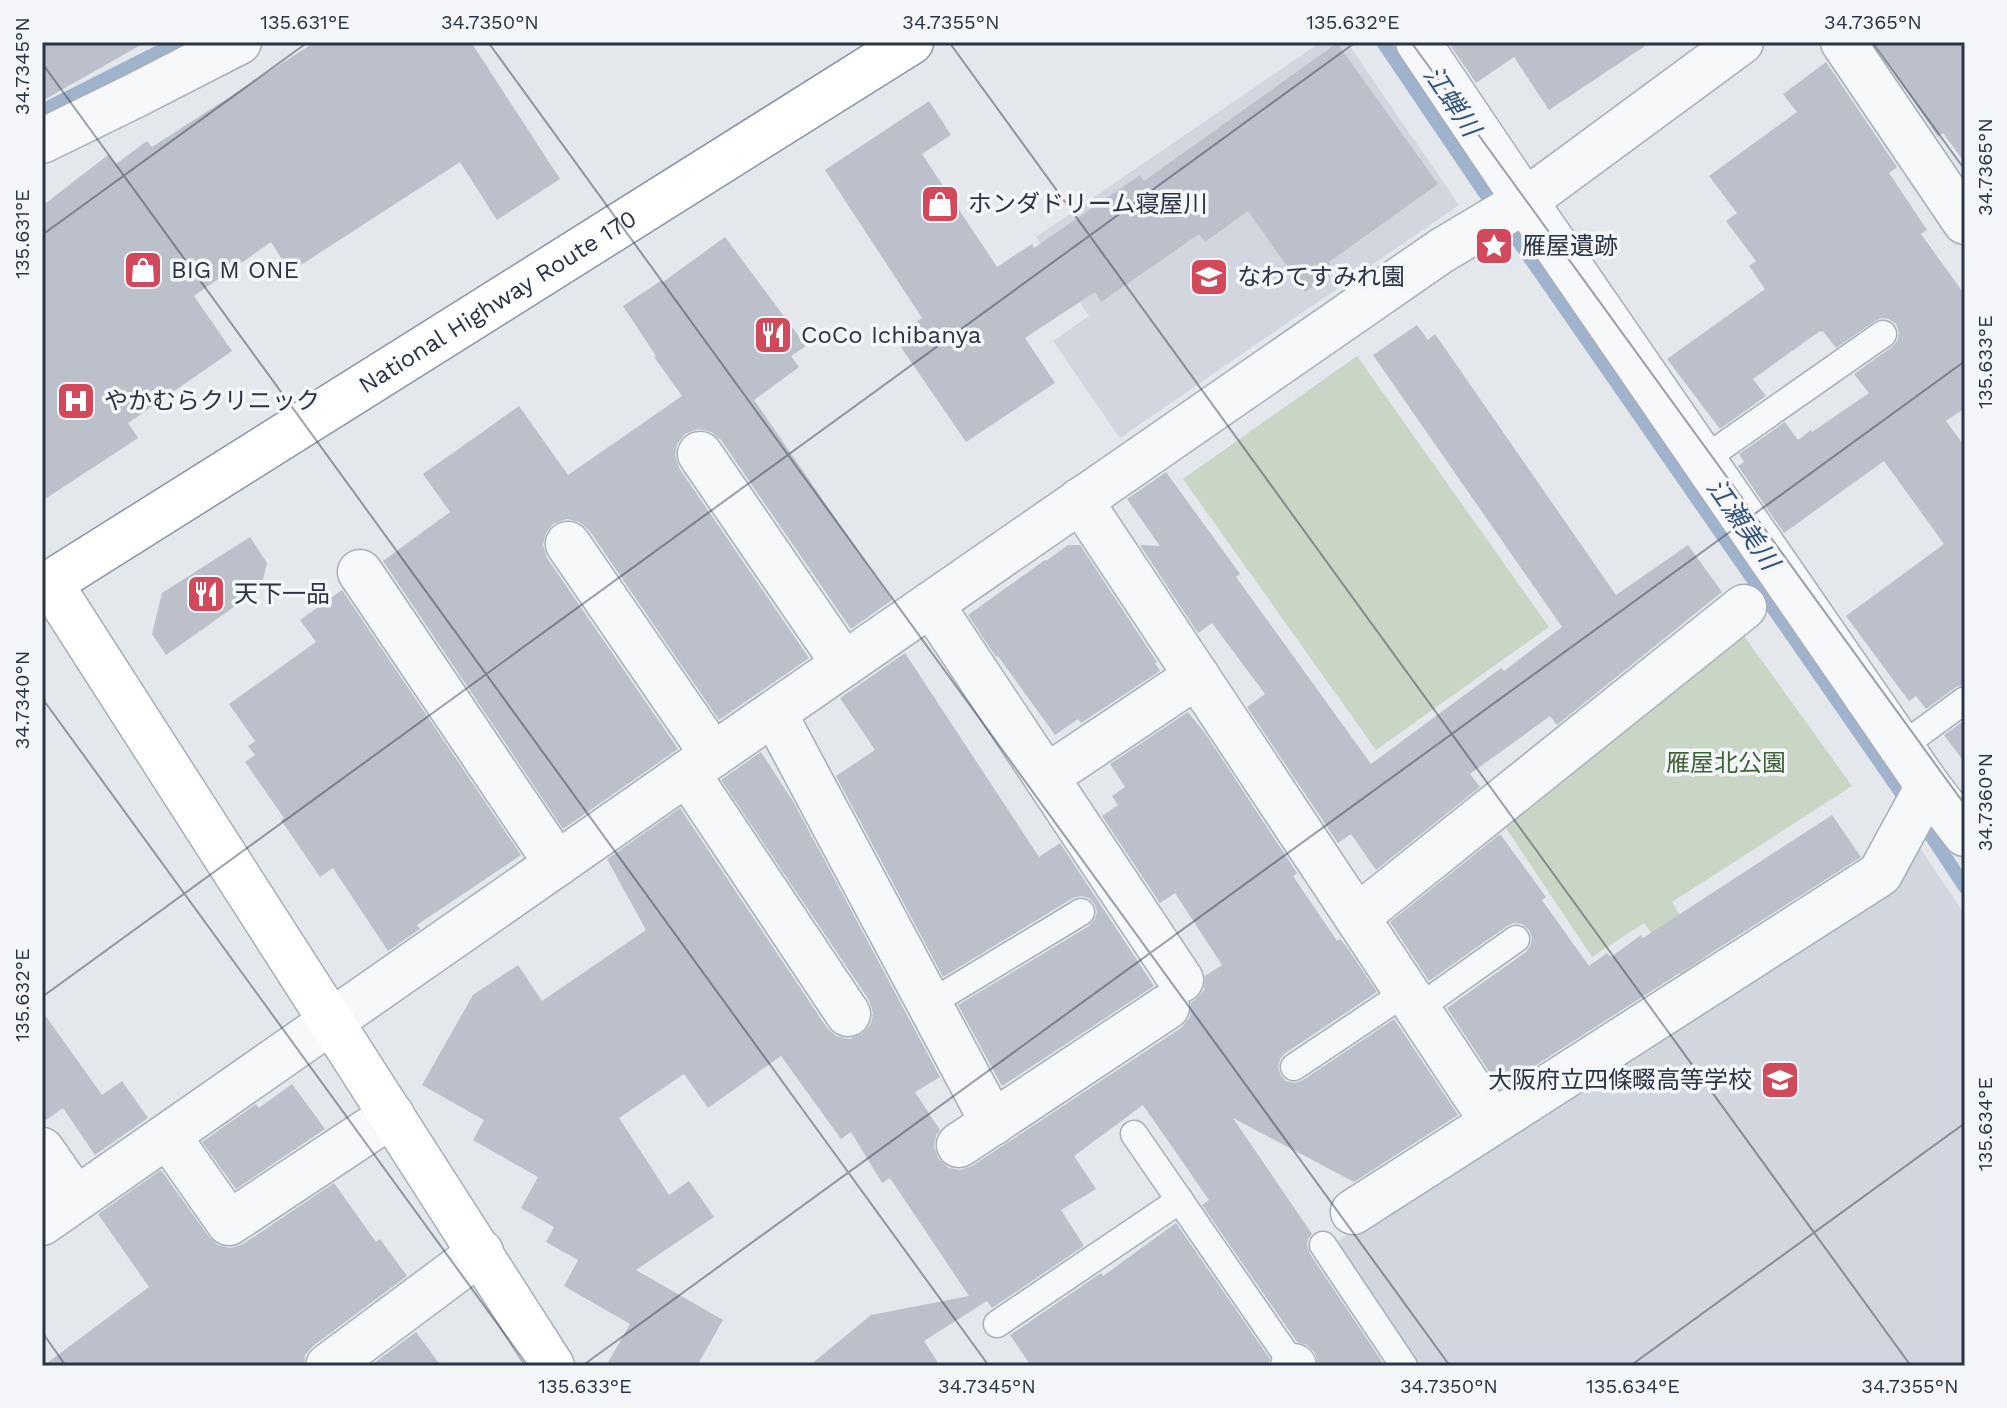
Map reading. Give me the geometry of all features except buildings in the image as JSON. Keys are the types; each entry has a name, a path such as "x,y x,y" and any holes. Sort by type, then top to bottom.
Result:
{"main road":[{"name":"National Highway Route 170","path":"46,586 911,42"},
{"path":"46,586 332,1021 552,1366"}],"street":[{"path":"42,141 239,42"},
{"path":"1418,42 1901,747 1965,834"},
{"path":"42,1150 59,1211 1441,251 1525,201 1741,42"},
{"path":"1843,42 1965,222"},
{"path":"700,454 844,664"},
{"path":"1080,500 1492,1121"},
{"path":"568,544 848,1014"},
{"path":"360,572 557,864"},
{"path":"774,713 929,1004 976,1134 1174,993 1046,777 931,604"},
{"path":"1357,917 1744,607"},
{"path":"1046,777 1197,676"},
{"path":"1353,1212 1880,874 1928,786"},
{"path":"168,1136 229,1223 392,1115"},
{"path":"328,1366 481,1252"}],"lane":[{"path":"1703,460 1883,334"},
{"path":"1901,747 1965,700"},
{"path":"929,1004 1081,912"},
{"path":"1294,1067 1516,939"},
{"path":"1134,1134 1294,1366"},
{"path":"997,1324 1180,1200"},
{"path":"1323,1245 1404,1366"}],"shaded area":[{"name":"なわてすみれ園","path":"1321,42 1347,42 1459,205 1120,438 1053,341 1089,316 1036,237"},
{"name":"大阪府立四條畷高等学校","path":"1918,845 1965,915 1965,1366 1417,1366 1333,1244 1893,892"}],"green space":[{"path":"1357,356 1549,627 1376,750 1183,479"},
{"name":"雁屋北公園","path":"1744,636 1852,786 1672,902 1706,957 1681,975 1644,923 1592,957 1506,828"}],"waterway":[{"name":"江蝉川","path":"42,111 179,42"},
{"name":"江瀬美川","path":"1383,42 1965,887"}],"place":[{"name":"ホンダドリーム寝屋川","path":"940,204"},
{"name":"雁屋遺跡","path":"1494,246"},
{"name":"BIG M ONE","path":"143,270"},
{"name":"なわてすみれ園","path":"1209,277"},
{"name":"CoCo Ichibanya","path":"773,335"},
{"name":"やかむらクリニック","path":"76,401"},
{"name":"天下一品","path":"206,594"},
{"name":"大阪府立四條畷高等学校","path":"1780,1080"}]}
